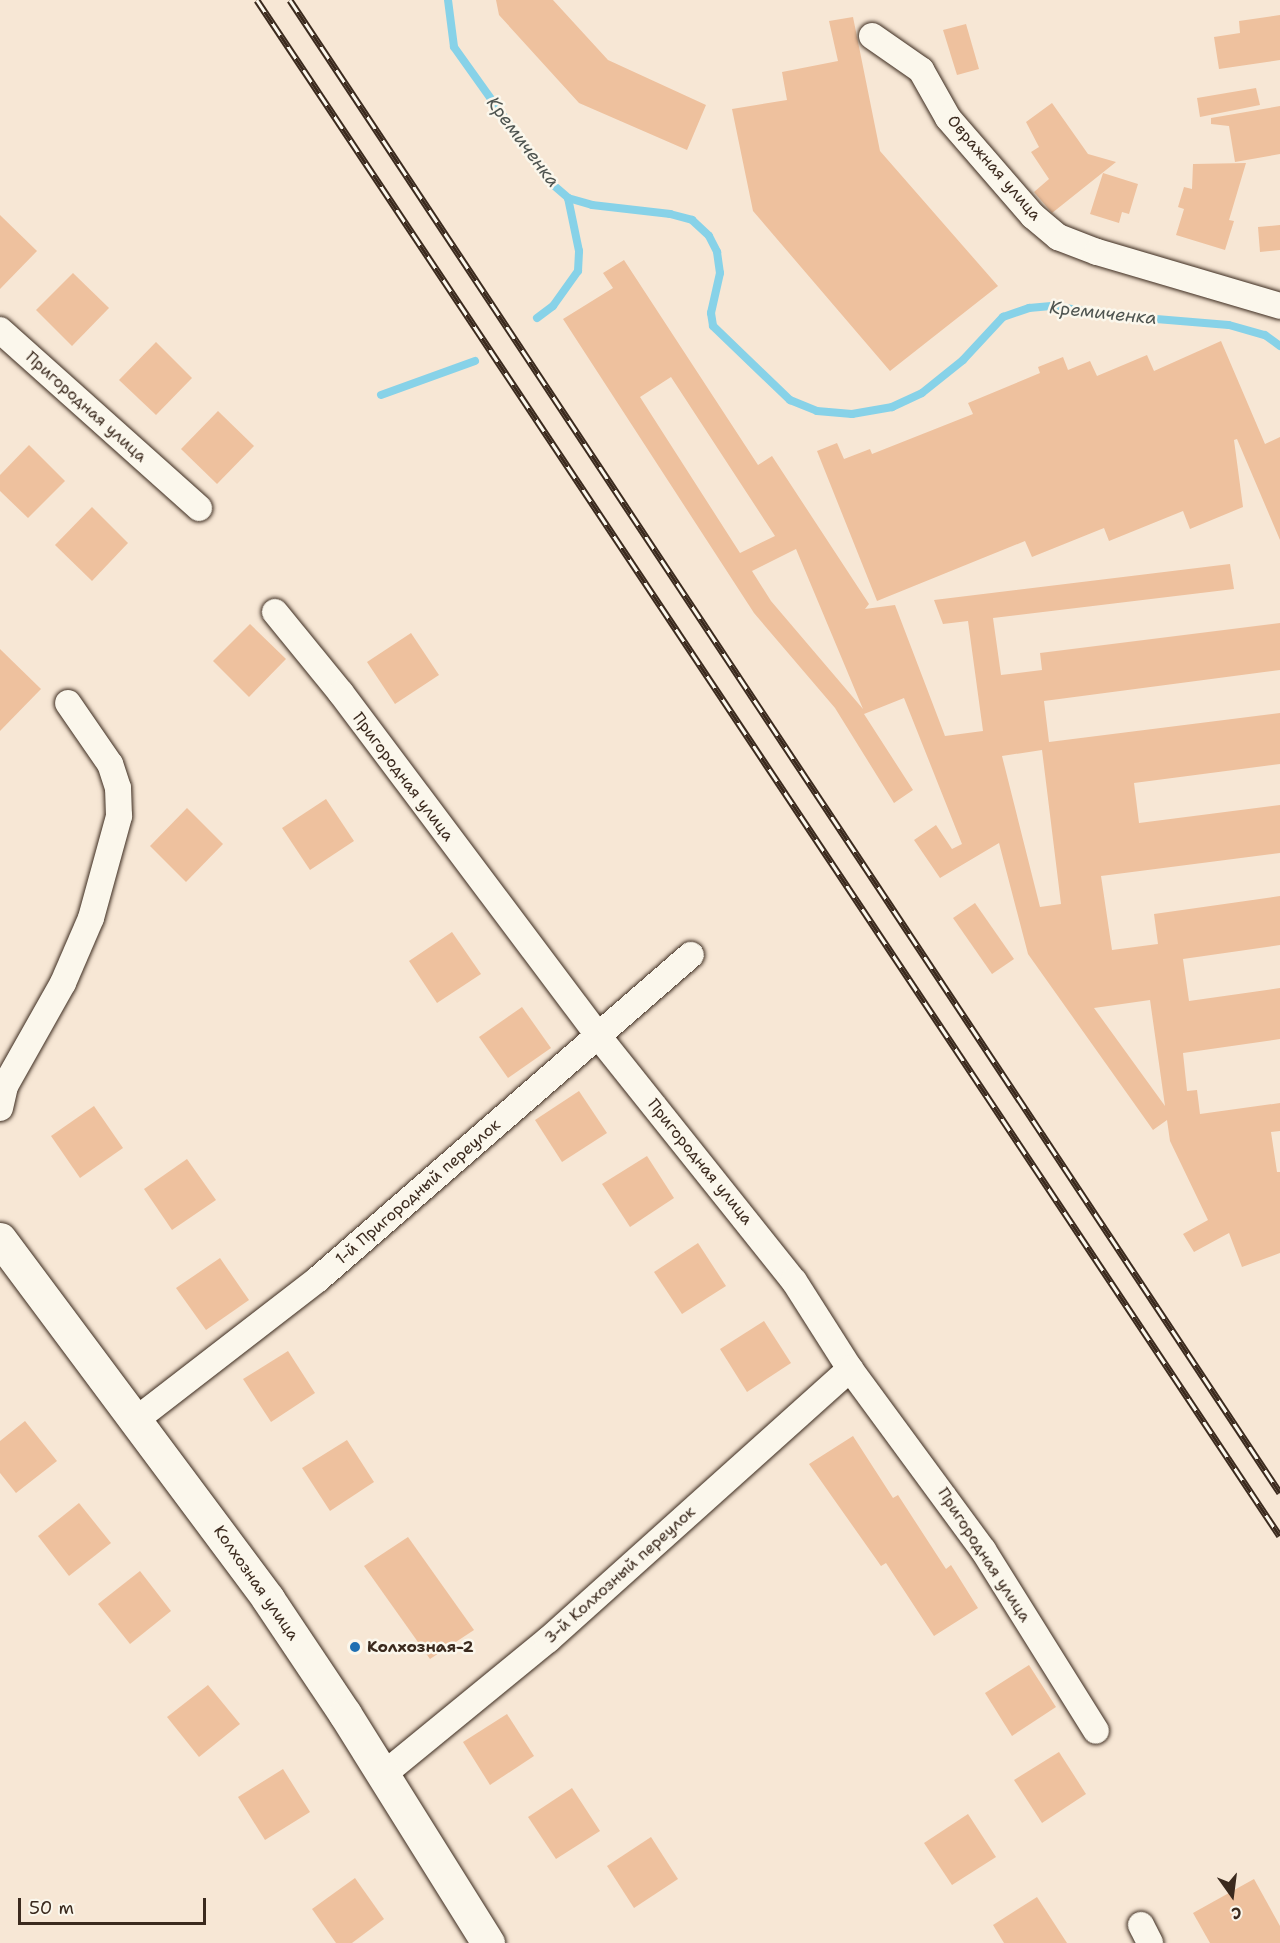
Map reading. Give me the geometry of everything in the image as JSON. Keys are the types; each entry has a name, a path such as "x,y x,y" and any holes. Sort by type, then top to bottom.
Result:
{"main road":[{"name":"Колхозная улица","path":"0,1239 137,1419 275,1608 384,1774 488,1943"}],"street":[{"name":"Овражная улица","path":"872,36 921,70 948,117 1033,216 1058,237 1098,252 1280,306"},
{"name":"Пригородная улица","path":"0,330 199,508"},
{"name":"Пригородная улица","path":"275,612 341,693 599,1037 788,1272 850,1369 965,1523 1096,1731"},
{"path":"0,1108 5,1086 63,982 91,918 118,816 118,788 110,764 68,703"},
{"name":"1-й Пригородный переулок","path":"137,1419 318,1279 691,955"},
{"name":"3-й Колхозный переулок","path":"384,1774 548,1640 850,1369"}],"building":[{"path":"496,0 553,0 608,60 706,105 687,150 579,103 499,15"},
{"path":"1280,15 1280,60 1219,69 1214,37 1240,33 1239,21"},
{"path":"853,17 880,151 998,286 890,371 753,211 732,109 787,100 782,72 838,61 829,21"},
{"path":"966,24 979,69 957,75 943,30"},
{"path":"1256,88 1260,105 1200,117 1197,98"},
{"path":"1052,103 1088,154 1116,162 1052,213 1034,192 1049,179 1031,152 1039,147 1026,122"},
{"path":"1280,106 1280,154 1235,162 1229,126 1211,124 1211,118"},
{"path":"1246,163 1229,220 1234,221 1225,250 1176,235 1184,209 1178,207 1184,187 1192,189 1193,164"},
{"path":"1103,173 1138,184 1129,214 1122,212 1119,223 1090,214"},
{"path":"0,215 37,251 0,289"},
{"path":"1280,225 1280,250 1260,252 1258,227"},
{"path":"624,260 758,465 772,456 869,604 865,609 895,605 945,736 983,731 968,621 943,624 934,600 1230,564 1234,589 993,618 1001,675 1042,670 1040,653 1280,623 1280,670 1044,701 1049,742 1280,713 1280,764 1134,783 1139,823 1280,805 1280,853 1101,876 1112,950 1158,944 1154,914 1280,896 1280,945 1183,959 1189,1001 1280,988 1280,1039 1183,1053 1187,1091 1197,1090 1200,1114 1280,1103 1280,1131 1271,1132 1277,1172 1280,1172 1280,1253 1242,1267 1229,1233 1194,1252 1183,1234 1208,1220 1170,1141 1167,1120 1153,1130 1028,954 999,843 940,878 914,840 936,825 952,849 962,844 904,698 864,714 913,790 894,803 835,708 754,613 563,319 613,288 603,273","holes":["671,377 775,536 740,553 640,397","796,549 863,709 771,601 752,571","1042,750 1061,904 1040,907 1002,756","1150,1000 1165,1106 1094,1008"]},
{"path":"73,273 109,308 72,346 36,310"},
{"path":"1221,341 1265,444 1280,437 1280,540 1237,439 1234,440 1243,507 1190,529 1183,511 1109,541 1104,528 1032,557 1025,541 877,601 817,451 837,443 844,459 870,449 872,454 973,414 968,403 1040,373 1038,367 1063,357 1068,370 1090,361 1097,376 1147,355 1154,371"},
{"path":"156,342 192,378 156,415 119,380"},
{"path":"218,411 254,446 217,484 181,449"},
{"path":"29,445 65,481 28,518 0,491 0,475"},
{"path":"92,507 128,543 92,581 55,545"},
{"path":"250,624 286,659 249,697 213,661"},
{"path":"411,633 439,675 395,704 367,662"},
{"path":"0,649 41,689 0,731"},
{"path":"326,799 354,841 310,870 282,828"},
{"path":"187,808 223,844 186,882 150,846"},
{"path":"975,903 1014,959 992,974 953,918"},
{"path":"452,932 481,974 437,1003 409,961"},
{"path":"522,1007 551,1048 508,1078 479,1037"},
{"path":"579,1091 607,1133 562,1162 535,1120"},
{"path":"94,1106 123,1148 80,1178 51,1136"},
{"path":"647,1156 674,1198 630,1227 602,1184"},
{"path":"187,1159 216,1200 172,1230 144,1189"},
{"path":"698,1243 726,1286 682,1314 654,1272"},
{"path":"220,1258 249,1300 206,1330 176,1288"},
{"path":"764,1321 791,1363 747,1392 720,1349"},
{"path":"288,1351 315,1393 271,1422 243,1379"},
{"path":"25,1421 57,1461 16,1493 0,1473 0,1441"},
{"path":"853,1436 893,1498 898,1495 946,1569 951,1565 978,1608 934,1636 886,1563 881,1566 809,1464"},
{"path":"347,1440 374,1482 330,1511 302,1468"},
{"path":"79,1503 111,1543 69,1576 38,1536"},
{"path":"408,1537 474,1630 430,1659 364,1566"},
{"path":"140,1571 171,1611 130,1644 98,1604"},
{"path":"1029,1665 1056,1707 1012,1736 985,1693"},
{"path":"208,1685 240,1724 199,1757 167,1717"},
{"path":"507,1714 534,1756 490,1785 463,1742"},
{"path":"1059,1752 1086,1794 1042,1823 1014,1780"},
{"path":"283,1769 310,1812 265,1840 238,1797"},
{"path":"572,1788 600,1831 556,1859 528,1817"},
{"path":"968,1814 996,1857 952,1885 924,1843"},
{"path":"651,1837 678,1879 634,1908 607,1866"},
{"path":"355,1878 384,1919 352,1943 336,1943 312,1909"},
{"path":"1254,1879 1280,1926 1280,1943 1210,1943 1193,1913"},
{"path":"1037,1897 1067,1943 1004,1943 993,1925"}],"waterway":[{"name":"Кремиченка","path":"448,0 454,47 551,183 568,198 592,205 670,214 692,220 709,236 717,252 720,273 711,313 713,326 790,400 817,411 852,414 892,407 922,393 963,360 1003,317 1029,308 1054,306 1108,315 1229,325 1265,335 1280,346"},
{"path":"537,318 553,306 578,271 579,251 568,198"},
{"path":"381,395 475,361"}],"railway":[{"path":"257,0 1280,1536"},
{"path":"290,0 1280,1493"}],"place":[{"name":"Колхозная-2","path":"355,1647"}]}
